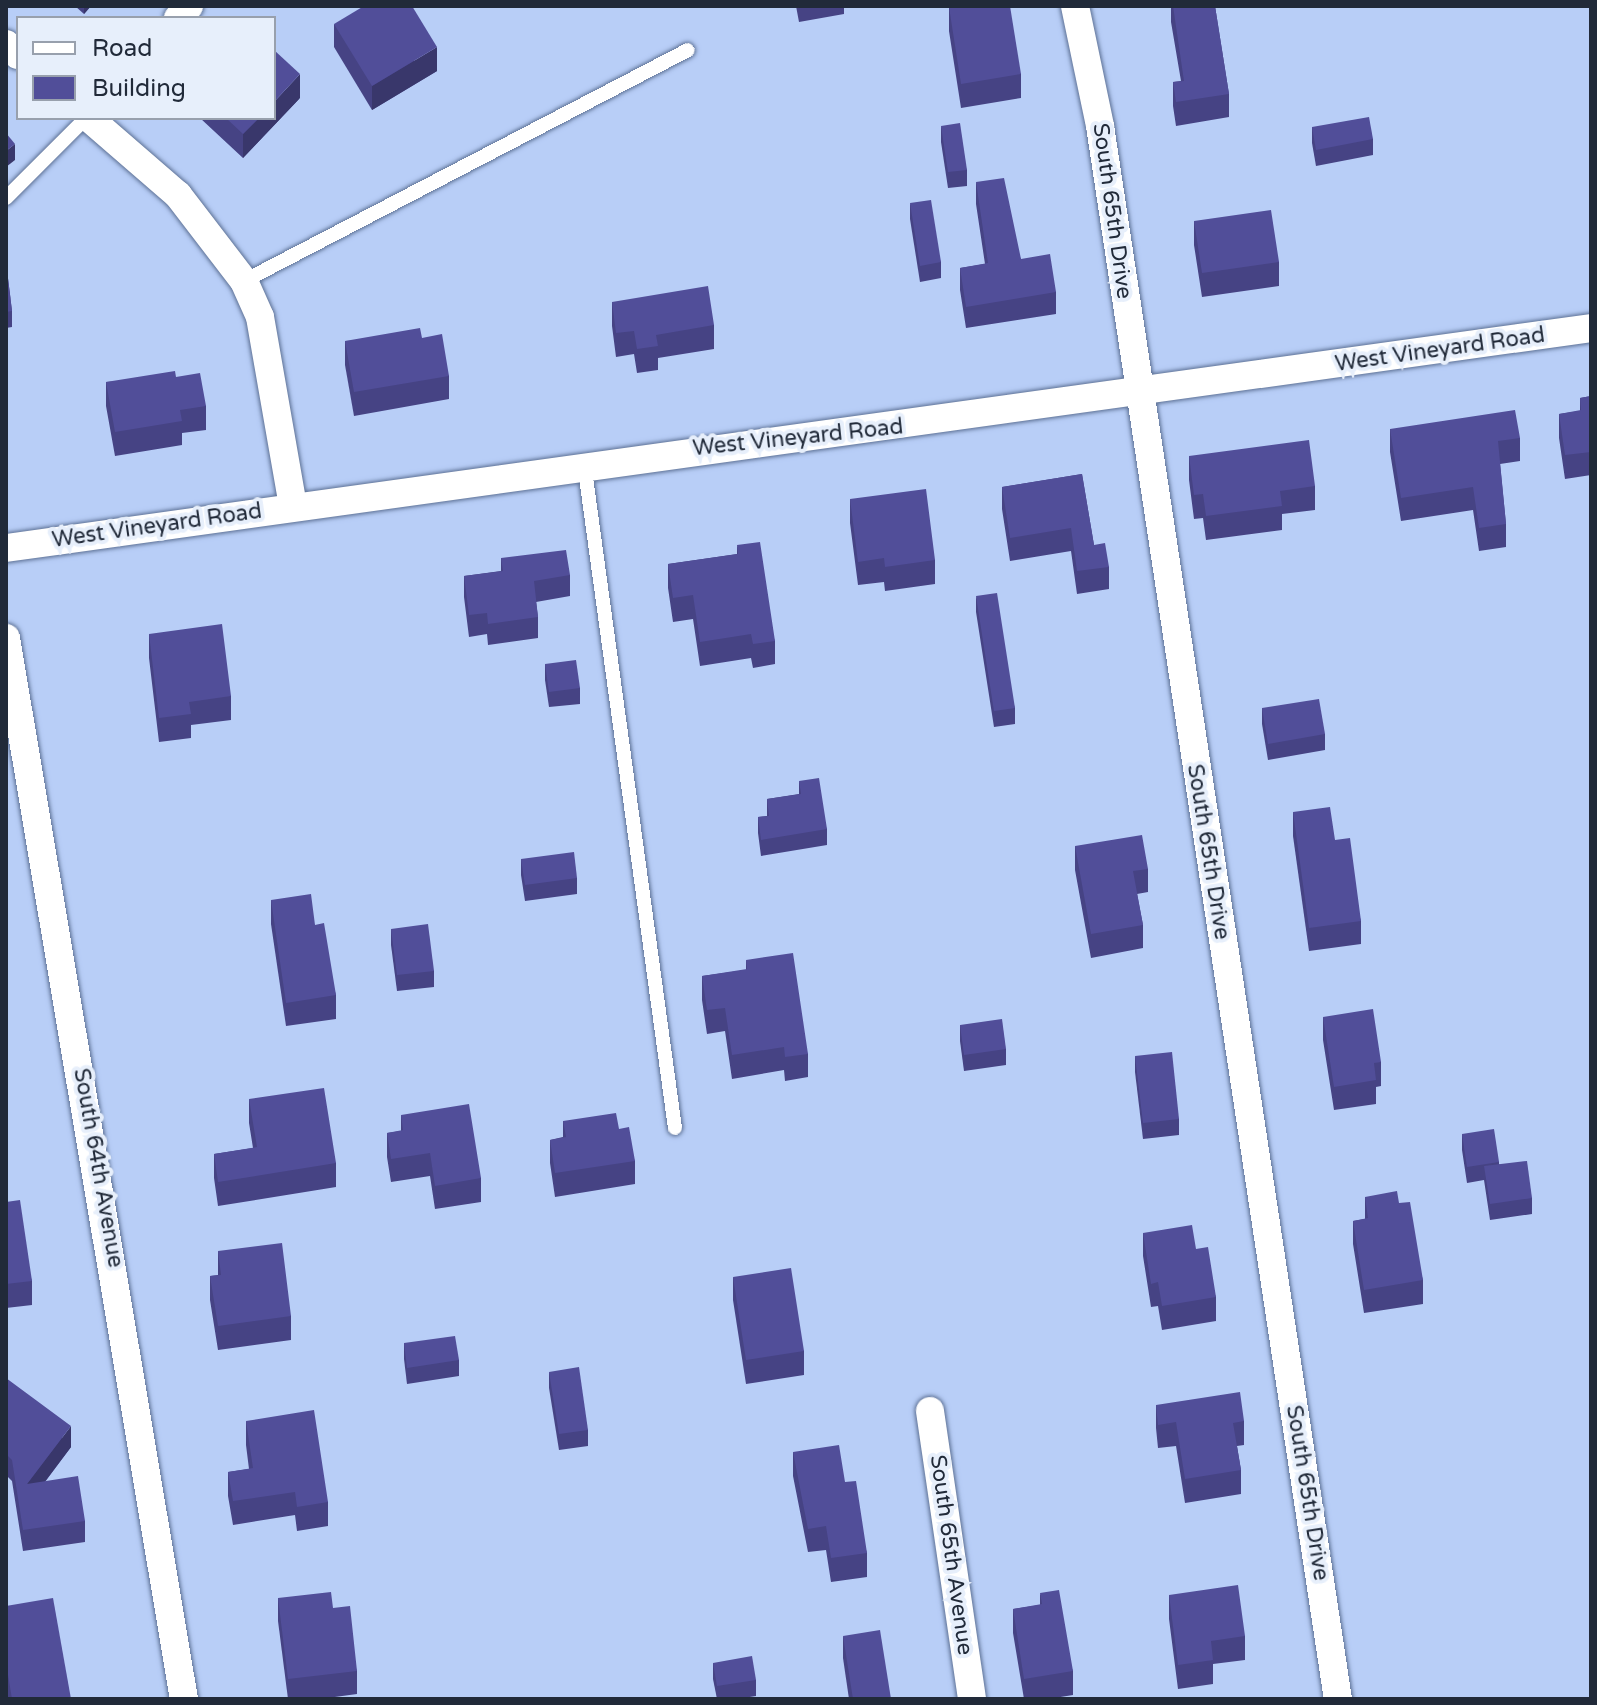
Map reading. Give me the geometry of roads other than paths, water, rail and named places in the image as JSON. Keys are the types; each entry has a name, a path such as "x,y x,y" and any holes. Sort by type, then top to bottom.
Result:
{"street":[{"name":"South 65th Drive","path":"1075,6 1138,395 1338,1699"},
{"path":"90,120 178,195 244,281 260,317 293,507"},
{"name":"West Vineyard Road","path":"6,548 584,463 1138,395 1591,328"},
{"name":"South 64th Avenue","path":"6,638 184,1699"},
{"name":"South 65th Avenue","path":"930,1411 972,1699"}],"lane":[{"path":"244,281 688,50"},
{"path":"6,198 86,120"},
{"path":"584,463 675,1128"}]}
